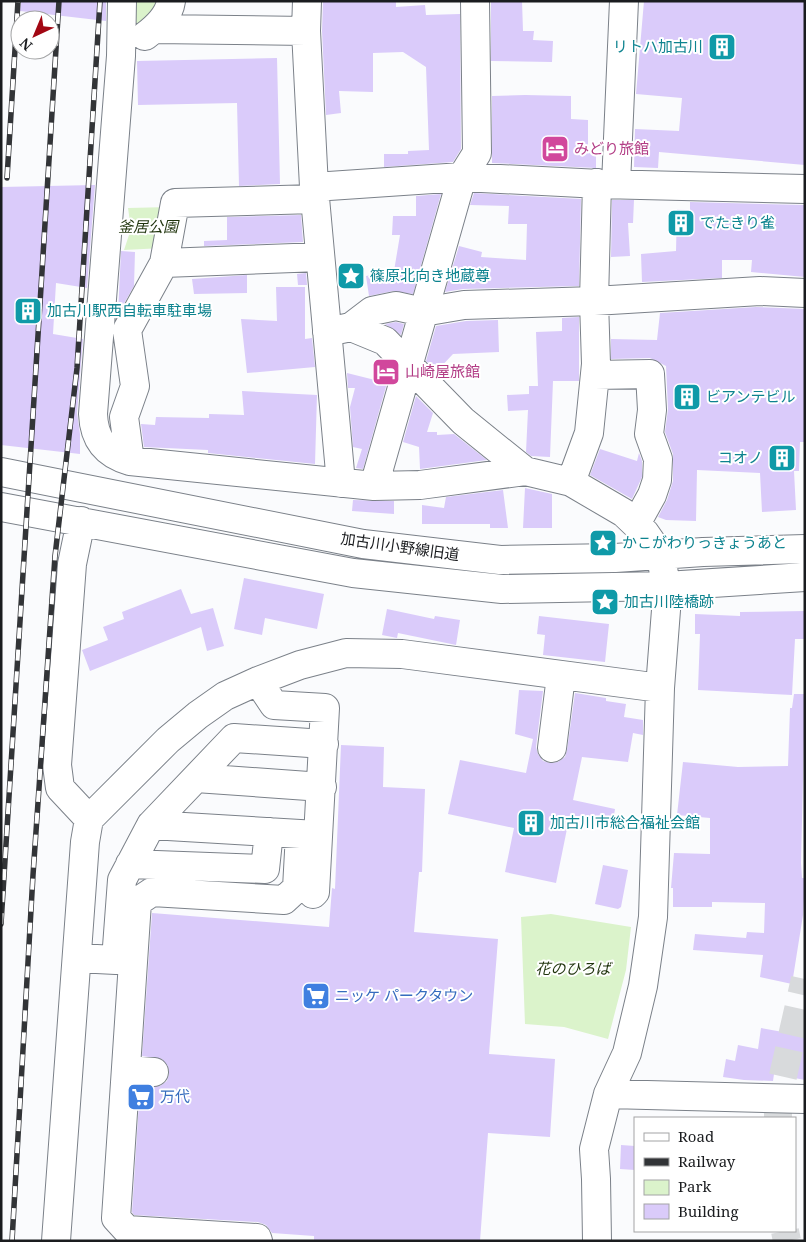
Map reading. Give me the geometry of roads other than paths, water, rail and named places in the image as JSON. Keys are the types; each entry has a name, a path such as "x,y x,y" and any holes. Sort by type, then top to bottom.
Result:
{"street":[{"path":"122,1 121,56 93,414 94,429 99,441 112,454 130,461 374,486 420,485 525,472 571,482 624,513 636,524 661,556 666,586 660,688 653,917 643,986 627,1053 608,1094 594,1148 596,1241"},
{"path":"121,56 154,29 170,10 171,1"},
{"path":"307,1 306,30 320,258 339,329 341,483"},
{"path":"374,486 462,178 477,153 475,1"},
{"path":"571,482 589,433 595,375 594,301 624,1"},
{"path":"154,29 306,30"},
{"path":"130,461 124,417 135,386 127,330 164,264 175,202 315,193 462,178 805,189"},
{"path":"164,264 320,258"},
{"path":"339,329 372,311 396,306 423,312 464,305 594,301 760,291 805,293"},
{"path":"339,329 385,341 463,421 525,472"},
{"path":"595,375 650,374 652,410 649,434 658,459 657,480 652,495 636,524"},
{"name":"加古川小野線旧道","path":"1,472 371,545 500,560 805,550"},
{"name":"加古川小野線旧道","path":"1,506 359,573 502,589 666,586 805,577"},
{"path":"81,521 72,564 57,765 60,788 89,820"},
{"path":"56,1241 85,842 89,820 129,778 198,715 225,696 300,665 346,653 402,654 660,688"},
{"path":"552,748 561,676"},
{"path":"258,681 274,705 325,708 322,787 297,888 284,900 152,892 137,902 116,1218 127,1230 257,1238 258,1241"},
{"path":"77,958 116,960 122,880 130,864 151,825 234,738 324,744"},
{"path":"196,778 322,787"},
{"path":"151,825 310,834"},
{"path":"130,864 265,869 269,832"},
{"path":"232,909 291,914 315,892 310,834"},
{"path":"126,1070 154,1072"},
{"path":"608,1094 805,1099"}],"tunnel":[{"path":"778,1117 778,1098 805,979"},
{"path":"785,1232 787,1241"}],"railway":[{"path":"7,178 18,1"},
{"path":"1,924 59,1"},
{"path":"12,1241 33,875 55,556 77,368 100,1"}],"place":[{"name":"リトハ加古川","path":"722,47"},
{"name":"みどり旅館","path":"555,149"},
{"name":"でたきり雀","path":"681,223"},
{"name":"篠原北向き地蔵尊","path":"351,276"},
{"name":"加古川駅西自転車駐車場","path":"28,311"},
{"name":"山崎屋旅館","path":"386,372"},
{"name":"ビアンテビル","path":"687,397"},
{"name":"コオノ","path":"782,458"},
{"name":"かこがわりっきょうあと","path":"603,543"},
{"name":"加古川陸橋跡","path":"605,602"},
{"name":"加古川市総合福祉会館","path":"531,823"},
{"name":"ニッケ パークタウン","path":"316,996"},
{"name":"万代","path":"141,1097"}],"park label":[{"name":"釜居公園","path":"148,227"},
{"name":"花のひろば","path":"573,969"}]}
